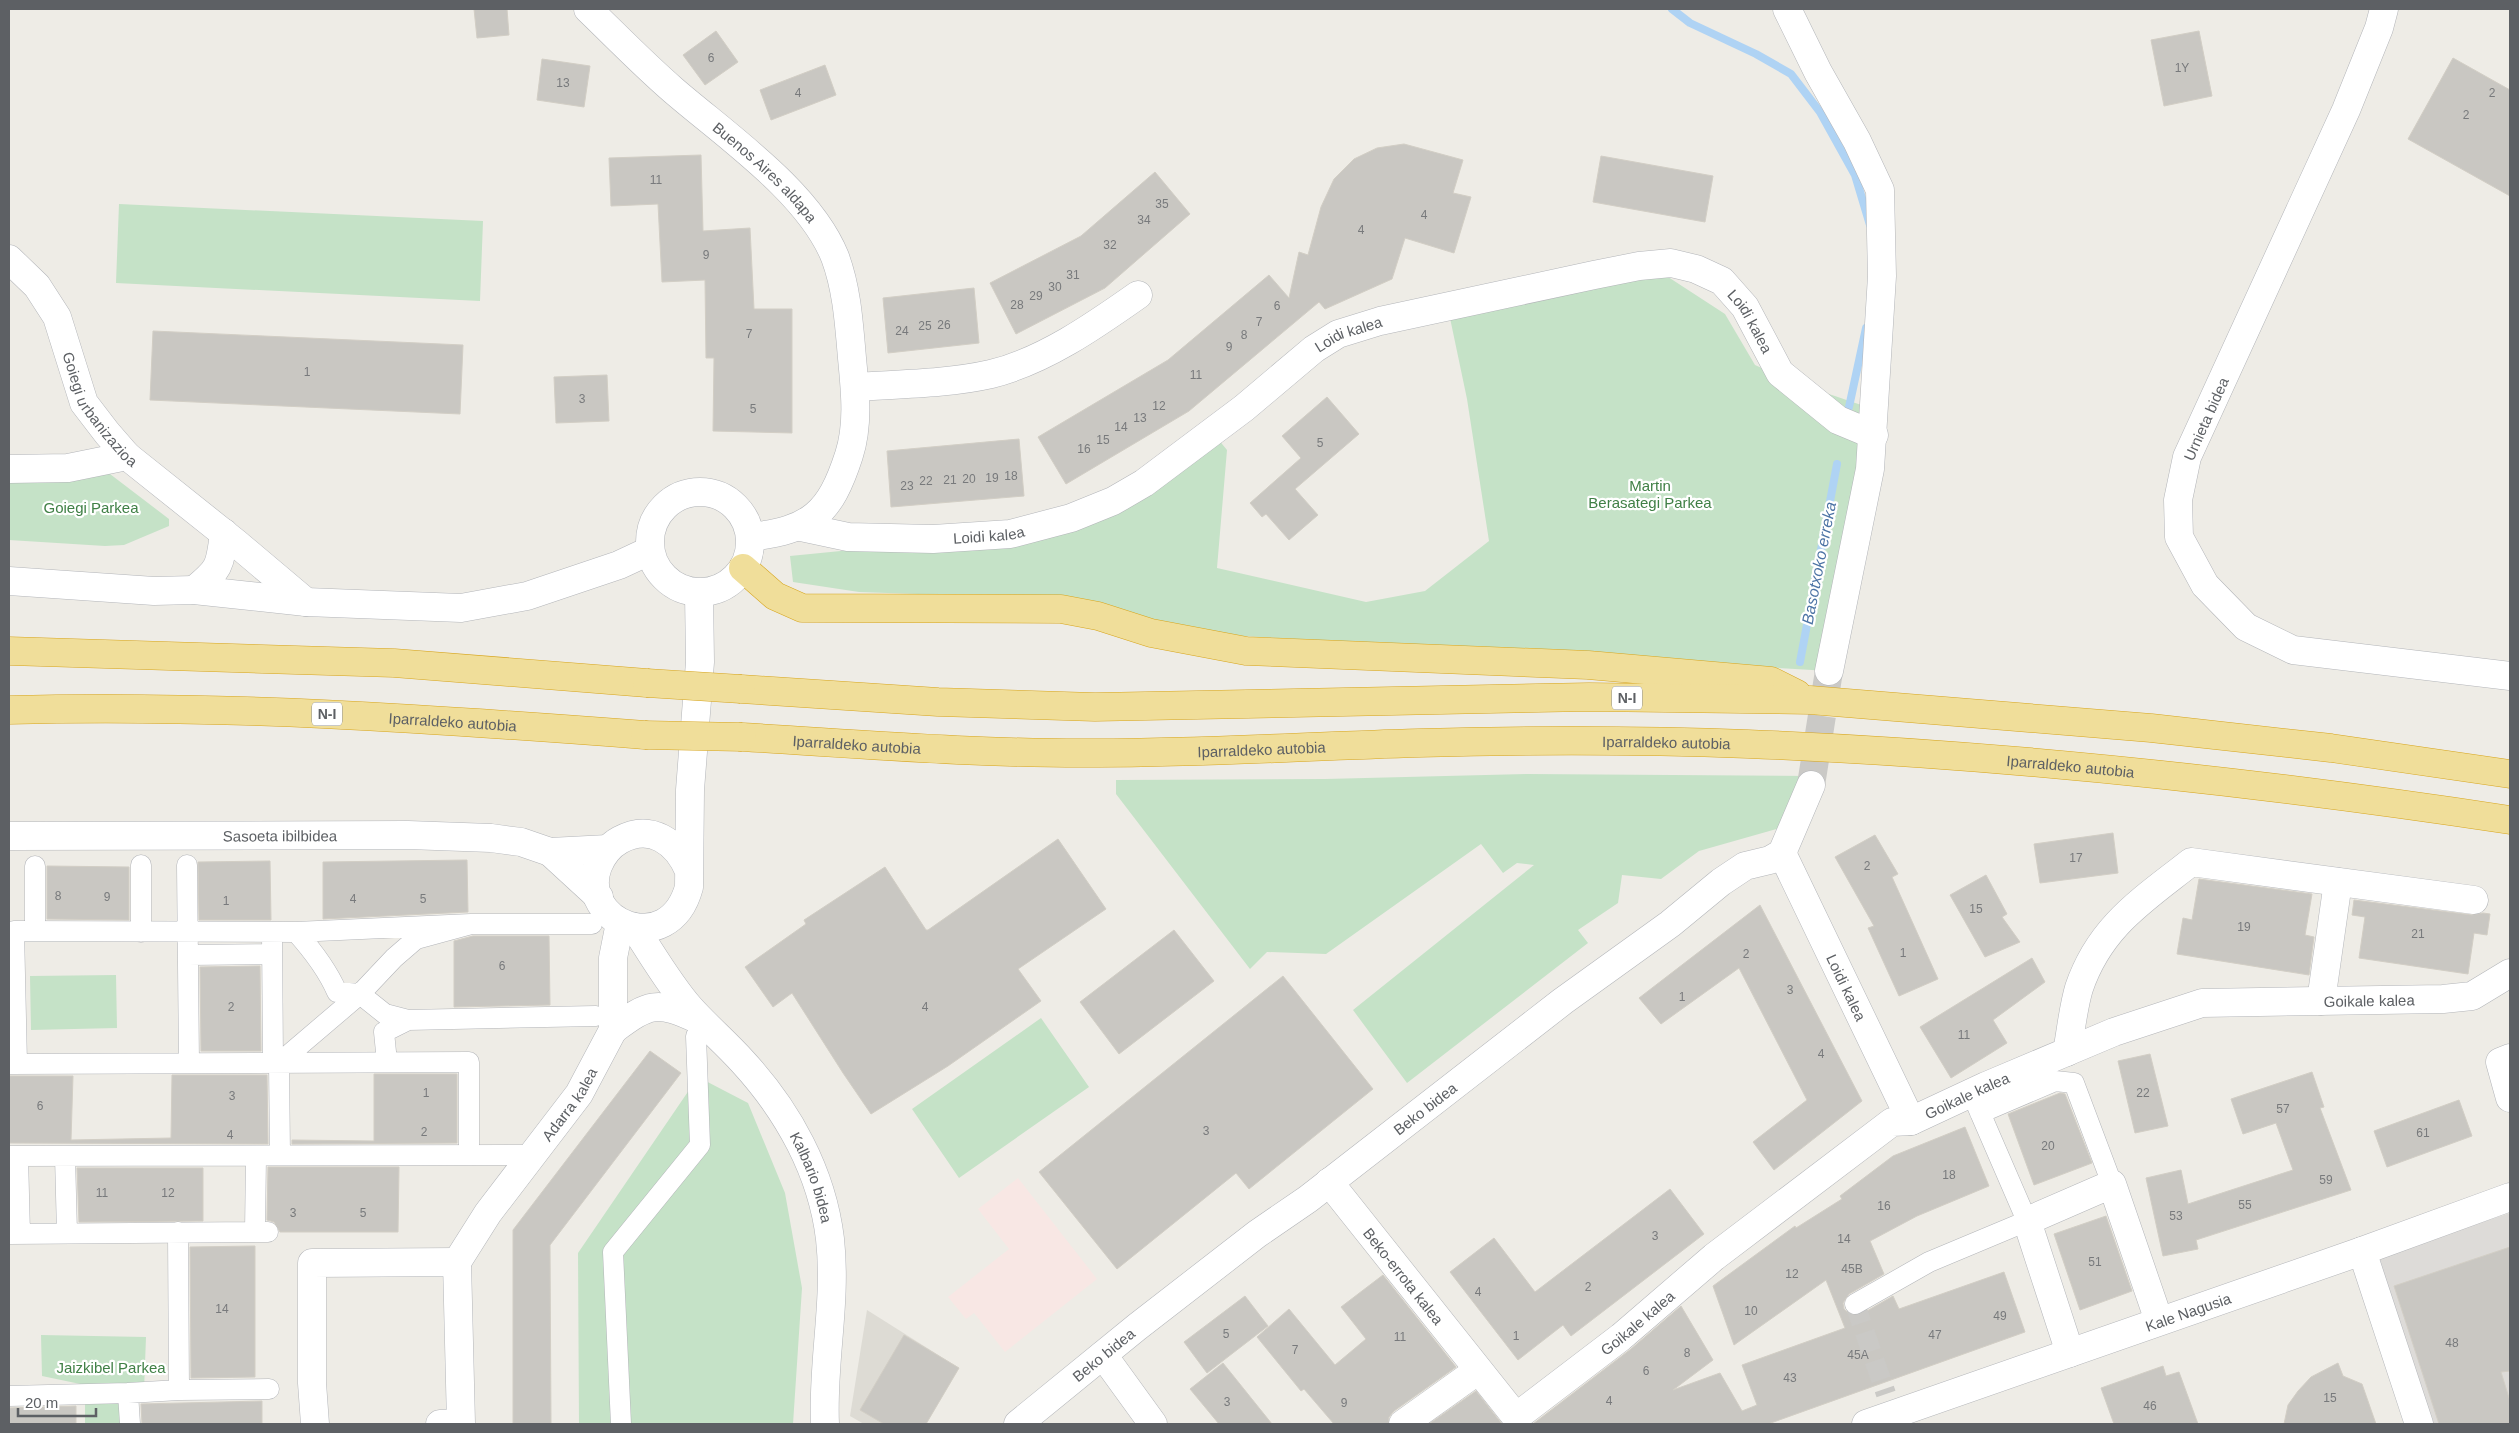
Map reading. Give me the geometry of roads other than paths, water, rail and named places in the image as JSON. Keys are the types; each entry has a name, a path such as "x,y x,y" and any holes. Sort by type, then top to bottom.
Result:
{"highway":[{"path":"743,568 775,596 802,608 1061,609 1098,616 1151,633 1246,651 1588,665 1770,681 1810,700"},
{"name":"N-I","path":"11,651 394,663 647,683 938,702 1095,707 1579,697 1810,700 2018,715 2160,729 2331,748 2510,774"},
{"name":"Iparraldeko autobia","path":"9,710 86,708 388,716 646,735 742,738 939,749 1097,753 1422,743 1586,742 1747,744 1968,756 2163,774 2387,801 2510,820"}],"street":[{"name":"Buenos Aires aldapa","path":"588,9 672,88 772,176 821,229 835,257 843,284 848,313 855,387"},
{"path":"1788,9 1818,72 1857,141 1880,190 1882,276 1874,435 1870,469 1829,671"},
{"name":"Urnieta bidea","path":"2384,9 2346,110 2187,457 2178,500 2179,537 2205,585 2246,627 2293,650 2510,676"},
{"name":"Goiegi urbanizazioa","path":"9,259 37,286 57,316 84,403 127,456 224,533 306,602"},
{"name":"Loidi kalea","path":"801,526 848,537 933,539 1010,534 1071,518 1113,501 1144,483 1213,433 1314,349 1338,334 1380,321 1594,275 1639,266 1670,263 1696,269 1722,281 1745,307 1780,373 1838,420 1874,435"},
{"path":"750,537 777,534 801,526 820,513 834,491 854,441 855,387 953,379 990,374 1009,368 1059,345 1103,320 1138,295"},
{"path":"9,469 68,468 127,456"},
{"path":"692,492 709,492 727,500 737,508 745,520 750,537 749,554 743,568 734,579 721,588 699,593 674,585 662,576 650,551 651,528 658,514 666,505 681,495 692,492"},
{"path":"194,590 214,574 220,562 224,533"},
{"path":"9,580 154,591 194,590 306,602 461,608 527,596 619,565 650,551"},
{"path":"690,790 669,817 654,828 640,834 628,836 608,849 602,856 596,872 596,890 610,915 627,925 656,926 667,922 681,908 689,887 690,790 700,662 699,593"},
{"path":"1782,853 1811,785"},
{"path":"640,834 659,837 672,844 682,856 689,871"},
{"name":"Sasoeta ibilbidea","path":"9,836 408,835 491,838 521,842 550,852 608,849"},
{"name":"Sasoeta ibilbidea","path":"550,852 599,897"},
{"name":"Loidi kalea","path":"1782,853 1911,1120"},
{"name":"Beko bidea","path":"1018,1424 1103,1354 1257,1234 1329,1182 1563,1001 1670,924 1721,882 1745,866 1770,860 1782,853"},
{"path":"2067,1052 2079,988 2098,947 2119,919 2191,862 2474,900"},
{"path":"141,865 142,932"},
{"path":"187,865 189,1063"},
{"path":"35,866 35,931"},
{"path":"2321,1001 2338,882"},
{"path":"666,976 667,922"},
{"path":"276,1063 360,994 394,958 416,939 470,924"},
{"path":"469,1155 469,1062 13,1064 14,931 296,932 470,924 592,924"},
{"name":"Kalbario bidea","path":"627,925 690,1008 702,1031 744,1063 785,1114 806,1154 818,1188 830,1238 833,1295 824,1404 825,1424"},
{"name":"Adarra kalea","path":"457,1262 488,1213 579,1094 604,1023 613,958 627,925"},
{"path":"272,932 280,1156"},
{"path":"296,932 321,961 337,992 360,994 385,1014 408,1020 604,1023 661,1006 674,1009 702,1031 700,1145 613,1252 621,1424"},
{"path":"188,955 272,954"},
{"name":"Goikale kalea","path":"1512,1421 1621,1337 1714,1257 1892,1122 1911,1120 1976,1103 2067,1052 2114,1032 2202,1003 2443,999 2472,996 2510,974"},
{"path":"387,1062 384,1032 408,1020"},
{"path":"2510,1058 2500,1062 2510,1098"},
{"path":"2070,1354 2027,1221 1976,1103 2055,1081 2074,1083 2112,1184 2159,1321"},
{"path":"256,1156 262,1232 14,1234 14,1156 532,1155"},
{"path":"65,1156 67,1233"},
{"name":"Beko-errota kalea","path":"1329,1182 1478,1371 1512,1421"},
{"path":"1855,1304 1929,1262 2112,1184"},
{"name":"Kale Nagusia","path":"1866,1424 2070,1354 2510,1197"},
{"path":"178,1232 179,1390"},
{"path":"2362,1251 2419,1424"},
{"path":"315,1424 312,1383 312,1263 457,1262 461,1423 440,1424"},
{"path":"1103,1354 1153,1424"},
{"path":"1403,1424 1478,1371"},
{"path":"9,1396 269,1389"},
{"path":"128,1393 130,1424"}],"waterway":[{"name":"Basotxoko erreka","path":"1672,9 1690,23 1756,54 1791,74 1820,112 1855,175 1870,225"},
{"name":"Basotxoko erreka","path":"1849,407 1866,328"},
{"name":"Basotxoko erreka","path":"1800,662 1837,464"}],"tunnel":[{"path":"1811,785 1829,671"},
{"path":"1855,1304 1886,1394"}],"park label":[{"name":"Martin Berasategi Parkea","path":"1650,494"},
{"name":"Goiegi Parkea","path":"91,507"},
{"name":"Jaizkibel Parkea","path":"111,1367"}]}
